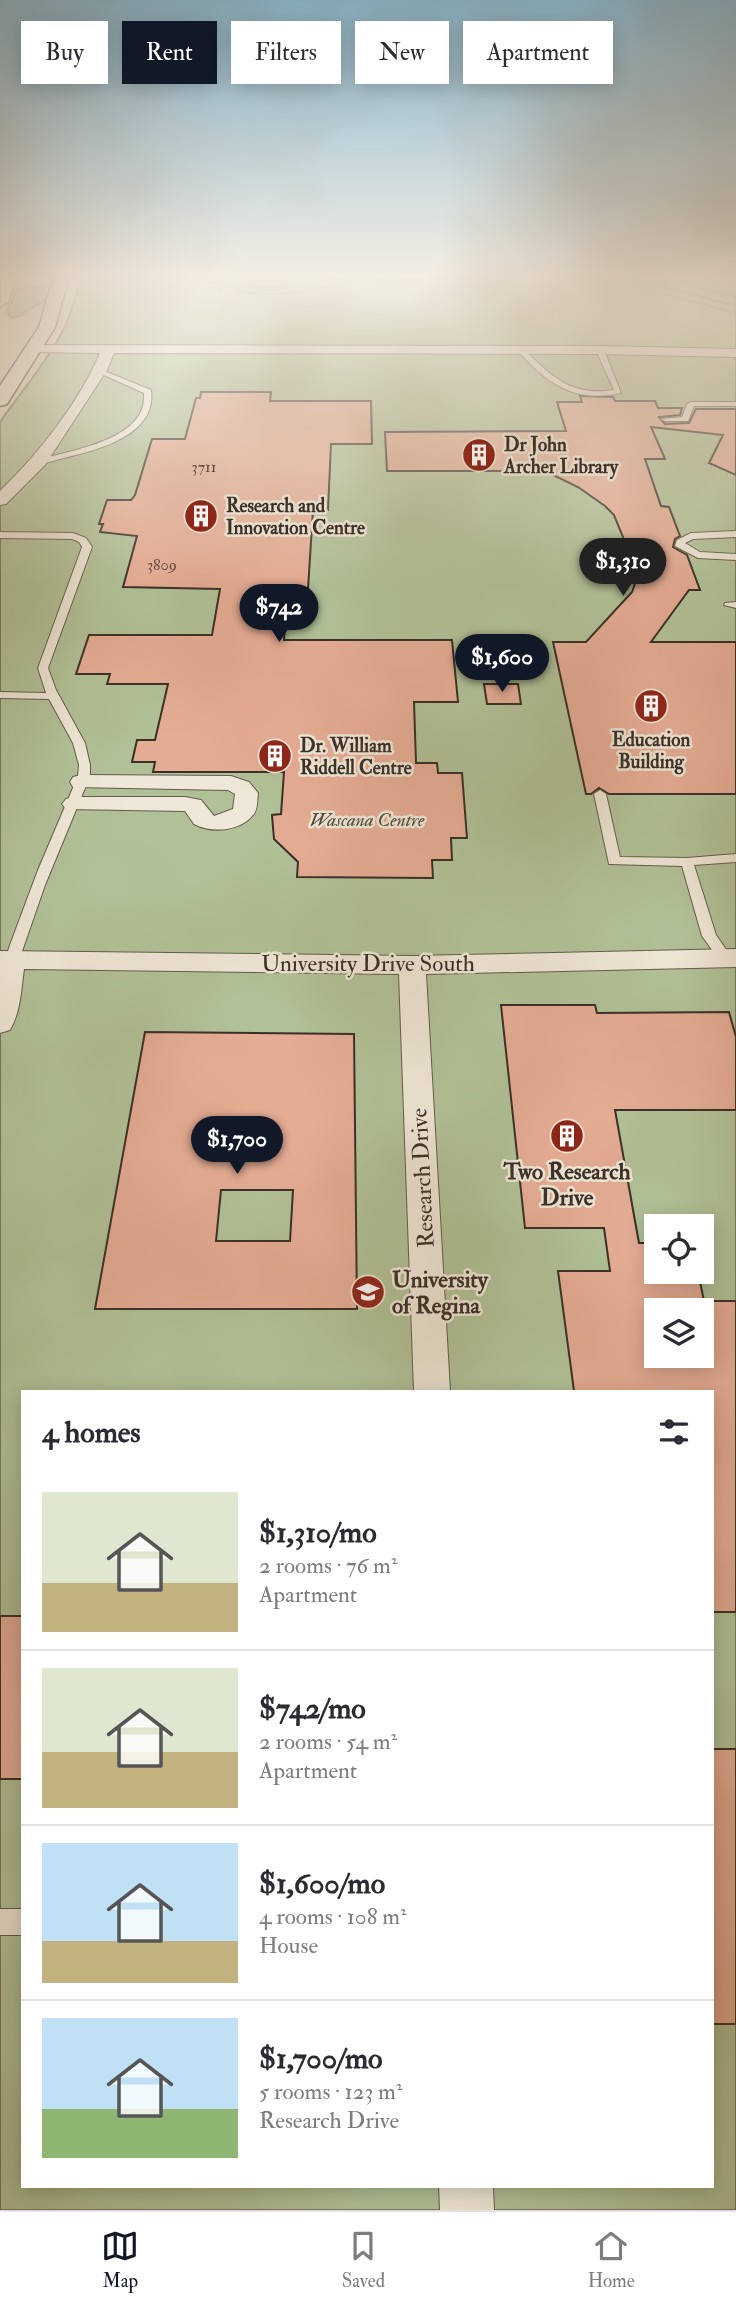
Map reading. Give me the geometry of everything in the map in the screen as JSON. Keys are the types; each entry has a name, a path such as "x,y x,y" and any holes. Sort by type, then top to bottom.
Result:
{"main road":[{"path":"0,400 8,379"}],"street":[{"path":"0,500 39,462 94,379"},
{"path":"231,783 247,793 244,812 230,821 217,822 205,821 198,816 193,805 78,793 231,783"},
{"name":"University Drive South","path":"6,960 412,965 730,958"},
{"path":"0,1023 5,1010 6,960"},
{"name":"Research Drive","path":"412,965 432,1390"},
{"path":"466,2188 467,2210"}],"lane":[{"path":"39,462 125,435 139,424 148,392 120,379"},
{"path":"551,379 557,385 579,393 618,391 613,379"},
{"path":"665,419 685,419 691,404 736,404"},
{"path":"736,534 691,536 680,542 680,546 698,555 736,557"},
{"path":"0,535 74,536 83,540 87,547 43,668 46,682 70,723 84,756 78,793 57,836 6,960"},
{"path":"0,695 54,696"},
{"path":"600,794 614,861 687,862 736,858"},
{"path":"687,862 709,936 730,958"},
{"path":"0,1922 21,1922"}],"green space":[{"name":"Wascana Centre","path":"32,379 736,379 736,2210 0,2210 0,422"}],"building":[{"path":"201,392 271,392 270,401 371,401 372,444 331,444 328,510 313,510 308,589 288,589 284,640 452,640 458,702 414,702 416,763 437,763 438,773 462,773 467,838 451,838 452,860 432,860 433,878 297,877 298,862 274,839 272,815 281,814 284,772 153,772 155,762 132,762 137,740 155,740 168,684 107,684 110,674 76,674 89,635 212,635 220,589 123,587 137,536 100,532 103,524 99,524 107,500 131,500 135,495 152,439 185,439 196,398 200,398"},
{"path":"580,396 613,397 615,401 655,401 658,408 682,408 680,415 659,417 665,424 689,423 696,409 736,409 736,475 709,463 723,435 651,427 665,459 645,459 661,506 669,507 680,536 675,539 673,547 687,555 700,590 689,590 651,642 736,642 736,794 609,794 599,788 586,794 553,642 586,642 632,592 636,581 623,537 614,515 605,506 578,487 545,471 387,471 385,432 566,431 557,402 582,402"},
{"path":"484,684 518,684 521,704 487,704"},
{"name":"Two Research Drive","path":"501,1005 595,1005 597,1013 729,1012 736,1037 736,1110 615,1110 639,1243 644,1243 644,1284 700,1284 703,1298 644,1298 644,1368 714,1368 714,1301 736,1301 736,1612 714,1612 714,1390 574,1390 558,1271 610,1271 604,1228 525,1228"},
{"path":"145,1032 354,1034 357,1309 95,1309","holes":["221,1190 293,1190 290,1241 216,1241"]},
{"path":"0,1616 21,1616 21,1779 0,1779"},
{"path":"714,1749 736,1749 736,2024 714,2024"}],"place":[{"name":"Dr John Archer Library","path":"479,455"},
{"name":"Research and Innovation Centre","path":"201,516"},
{"name":"Education Building","path":"651,706"},
{"name":"Dr. William Riddell Centre","path":"275,756"},
{"name":"Two Research Drive","path":"567,1136"},
{"name":"University of Regina","path":"368,1292"}]}
